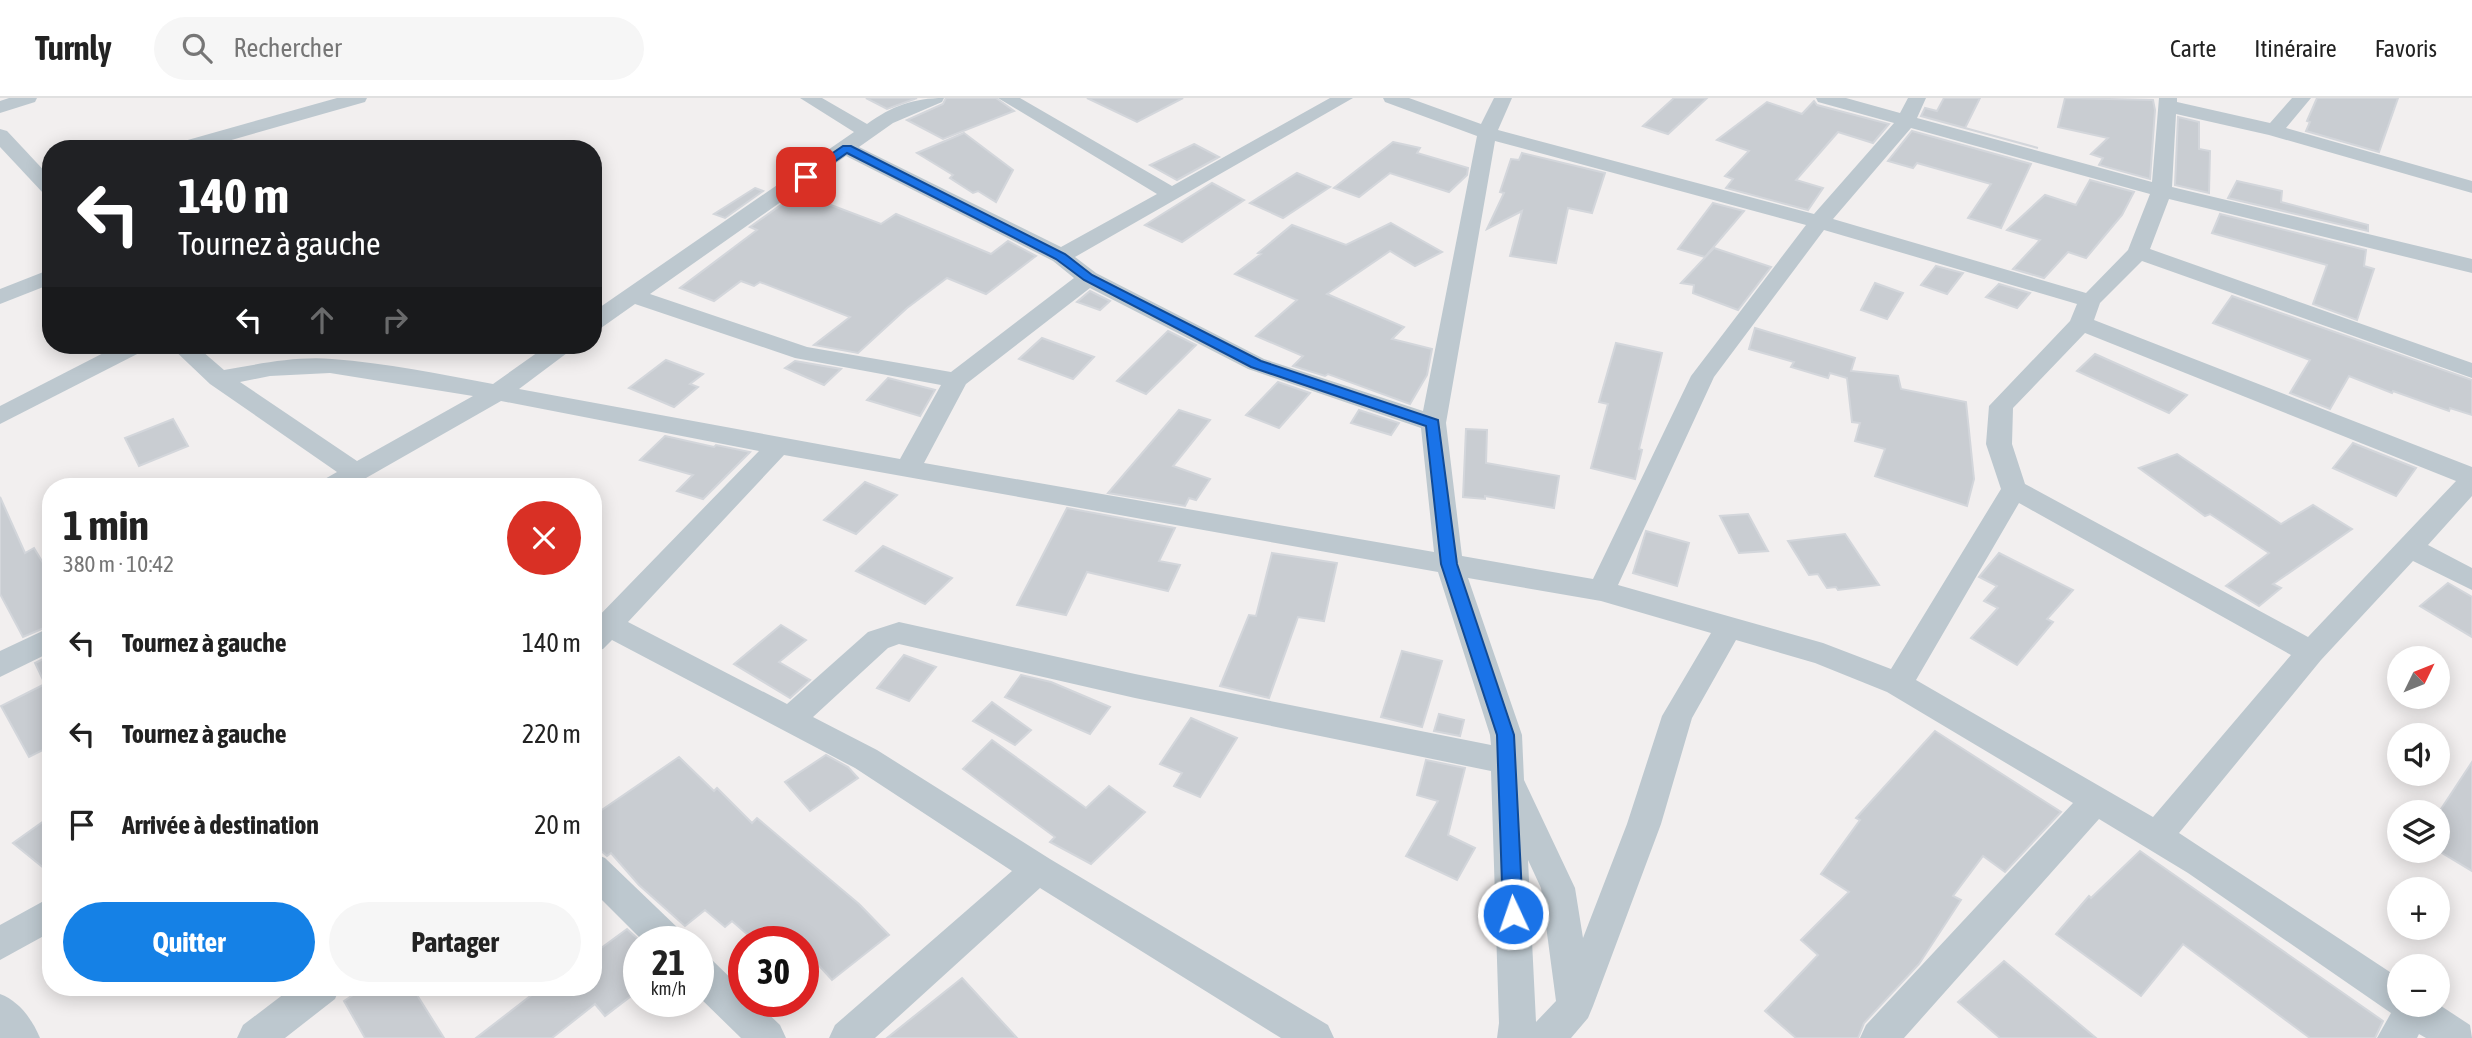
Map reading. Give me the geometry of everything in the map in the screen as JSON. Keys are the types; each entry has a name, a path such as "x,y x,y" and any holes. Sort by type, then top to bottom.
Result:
{"street":[{"path":"0,107 28,98"},
{"path":"209,140 358,98"},
{"path":"809,98 869,133"},
{"path":"602,316 886,120 935,98"},
{"path":"1007,98 1171,194"},
{"path":"1061,257 1344,98"},
{"path":"1392,98 1487,132 1819,222 2085,312 2472,478 2311,652 2156,837"},
{"path":"1503,98 1487,132 1433,423 1449,564 1506,735 1518,1023 1516,1038"},
{"path":"1825,98 2162,191 2472,266"},
{"path":"1601,591 1703,376 1819,222 1906,121 1917,98"},
{"path":"2274,130 2302,98"},
{"path":"2311,652 2014,489 1999,444 2001,406 2030,379 2138,252 2162,191 2168,102 2472,187"},
{"path":"0,135 42,178"},
{"path":"847,149 1061,257 1088,278 1256,364 1433,423"},
{"path":"2138,252 2472,371"},
{"path":"908,468 956,380 1088,278"},
{"path":"0,298 42,280"},
{"path":"631,295 803,353 956,380"},
{"path":"0,416 120,354"},
{"path":"191,354 219,379 357,473"},
{"path":"347,478 499,392 551,354"},
{"path":"219,379 270,369 330,366 499,392 778,446 1601,591 1729,627 1823,654 1898,684 2200,863 2387,1000"},
{"path":"602,633 778,446"},
{"path":"1898,684 2014,489"},
{"path":"2410,548 2472,580"},
{"path":"1547,1038 1575,1006 1644,824 1676,716 1729,627"},
{"path":"790,720 878,640 900,633 1507,769"},
{"path":"602,634 790,720 866,759 1038,869 1315,1038"},
{"path":"0,665 42,643"},
{"path":"1507,769 1558,888 1575,1006"},
{"path":"1879,1038 2096,800"},
{"path":"848,1038 1038,869"},
{"path":"602,877 652,926"},
{"path":"0,944 42,918"},
{"path":"714,987 767,1038"},
{"path":"256,1038 310,996"},
{"path":"0,1011 21,1038"},
{"path":"2412,1017 2457,1038"}],"building":[{"path":"866,98 917,98 887,109"},
{"path":"946,98 996,98 1014,111 943,139 907,120 943,104"},
{"path":"1087,98 1183,98 1137,122"},
{"path":"1674,98 1707,98 1668,134 1643,126"},
{"path":"1944,98 1980,98 1965,128 2038,148 1921,116 1925,108 1937,111"},
{"path":"2065,98 2153,100 2155,110 2150,179 2099,165 2103,158 2091,154 2108,138 2058,127"},
{"path":"2317,98 2398,98 2379,152 2306,131 2310,122 2307,121"},
{"path":"1814,101 1817,105 1889,124 1873,143 1838,132 1796,180 1823,188 1808,210 1726,188 1733,179 1725,176 1749,151 1717,140 1767,102 1802,114"},
{"path":"2178,117 2199,122 2199,149 2210,151 2209,193 2175,185"},
{"path":"1912,131 2031,164 2001,228 1968,218 1991,184 1917,163 1913,168 1888,161"},
{"path":"964,133 1013,170 996,202 978,191 973,193 950,178 953,175 917,153"},
{"path":"1393,142 1420,148 1417,153 1468,168 1467,175 1449,192 1390,173 1359,197 1334,188"},
{"path":"1194,144 1219,157 1177,180 1150,165"},
{"path":"1522,153 1605,173 1592,213 1568,208 1556,263 1510,256 1522,211 1487,229 1504,193 1500,192 1511,159 1519,160"},
{"path":"1297,173 1330,187 1283,218 1250,203"},
{"path":"2090,180 2134,192 2122,215 2086,258 2068,252 2044,278 2013,269 2040,240 2007,230 2045,195 2076,205"},
{"path":"2237,181 2282,191 2281,202 2368,225 2368,231 2228,198"},
{"path":"1212,183 1244,200 1182,242 1145,225"},
{"path":"755,188 763,191 725,218 714,214"},
{"path":"807,196 881,224 896,214 991,254 1008,241 1036,256 986,294 947,278 907,308 858,353 814,345 850,317 760,282 754,286 741,281 714,301 680,288 757,230 750,227 788,200 795,203"},
{"path":"1713,203 1744,211 1705,257 1678,249"},
{"path":"2220,214 2366,250 2364,266 2374,269 2357,320 2313,304 2327,265 2212,233"},
{"path":"1391,223 1442,252 1415,266 1390,251 1327,294 1404,327 1392,339 1432,349 1427,375 1410,404 1328,374 1325,376 1293,366 1303,356 1256,336 1297,300 1235,274 1292,225 1346,245"},
{"path":"1714,248 1771,267 1738,310 1693,293 1694,285 1681,283"},
{"path":"1936,266 1963,273 1947,294 1921,285"},
{"path":"1875,283 1903,293 1887,319 1861,310"},
{"path":"1999,284 2030,293 2017,308 1986,297"},
{"path":"1090,291 1110,301 1100,310 1077,302"},
{"path":"2232,296 2472,380 2472,415 2450,408 2449,411 2393,391 2392,393 2349,376 2330,409 2290,393 2310,360 2213,323"},
{"path":"1755,328 1855,358 1851,371 1898,376 1901,389 1966,402 1974,479 1967,506 1875,476 1885,449 1855,441 1860,423 1852,422 1847,378 1830,373 1828,378 1791,367 1794,362 1749,349"},
{"path":"1168,331 1196,345 1146,394 1117,381"},
{"path":"1042,338 1094,357 1073,379 1019,359"},
{"path":"1616,343 1662,353 1639,449 1642,450 1635,479 1591,468 1608,404 1599,402"},
{"path":"2095,354 2187,395 2169,413 2077,371"},
{"path":"666,360 703,374 690,384 698,387 674,407 629,388"},
{"path":"795,361 841,369 824,385 785,368"},
{"path":"888,378 935,390 920,416 867,400"},
{"path":"1278,382 1310,393 1279,428 1246,415"},
{"path":"1179,410 1210,420 1173,466 1210,479 1196,500 1189,498 1185,506 1108,493"},
{"path":"1359,410 1399,423 1391,435 1351,423"},
{"path":"173,419 188,446 139,466 125,438"},
{"path":"1466,429 1487,430 1486,463 1559,476 1554,508 1485,496 1485,499 1463,497"},
{"path":"665,436 750,452 703,499 677,491 693,475 640,460"},
{"path":"2353,443 2416,468 2396,496 2333,468"},
{"path":"2177,454 2281,524 2313,505 2352,529 2273,584 2281,588 2259,606 2226,586 2269,553 2210,514 2205,516 2139,468"},
{"path":"865,482 897,495 856,534 824,520"},
{"path":"0,497 25,553 34,548 42,561 42,629 23,637 0,594"},
{"path":"1067,508 1175,528 1159,561 1180,565 1168,591 1087,572 1066,615 1017,605"},
{"path":"1748,514 1768,551 1739,553 1720,516"},
{"path":"1646,531 1689,543 1677,586 1633,573"},
{"path":"1845,534 1879,585 1838,590 1836,587 1827,588 1818,574 1809,575 1788,541"},
{"path":"883,546 952,578 925,604 856,571"},
{"path":"1272,553 1337,563 1324,621 1298,617 1269,698 1220,686 1249,615 1256,616"},
{"path":"1999,553 2073,590 2047,619 2053,622 2017,665 1971,638 1998,608 1984,601 1997,586 1979,577"},
{"path":"2448,583 2472,597 2472,637 2420,606"},
{"path":"781,625 806,640 779,662 810,680 790,698 734,664"},
{"path":"1402,651 1442,661 1422,727 1381,717"},
{"path":"904,655 936,667 909,701 877,688"},
{"path":"42,660 42,678 35,663"},
{"path":"1021,675 1051,682 1110,707 1090,734 1005,697"},
{"path":"42,686 42,750 29,757 1,706"},
{"path":"992,702 1031,730 1015,745 973,721"},
{"path":"1439,714 1464,720 1460,736 1434,731"},
{"path":"1191,718 1237,738 1200,797 1174,786 1182,773 1160,764"},
{"path":"1935,731 2061,812 2005,872 1983,856 1953,896 1961,900 1919,964 1864,1023 1858,1038 1796,1038 1765,1011 1818,955 1801,940 1849,892 1821,874 1860,820 1856,818"},
{"path":"992,740 1086,808 1109,786 1145,812 1091,864 1050,842 1055,837 963,769"},
{"path":"826,755 848,767 858,778 810,811 785,782"},
{"path":"679,757 714,791 717,788 752,823 757,818 859,904 889,935 832,980 819,966 819,926 738,926 732,921 725,927 705,910 685,926 639,885 611,853 607,856 602,852 602,810"},
{"path":"1426,760 1465,768 1448,835 1475,848 1457,880 1406,856 1438,801 1417,795"},
{"path":"2472,762 2472,871 2450,858 2450,800 2447,800"},
{"path":"42,822 42,867 13,843"},
{"path":"2140,851 2383,1021 2375,1038 2310,1038 2183,944 2141,996 2056,934 2089,896 2091,898"},
{"path":"623,932 623,1002 605,1016 595,1004 552,1038 476,1038 530,996 602,996 602,947"},
{"path":"2004,961 2096,1038 2000,1038 1958,1002"},
{"path":"962,978 1017,1038 887,1038"},
{"path":"352,996 418,996 444,1038 365,1038 344,1001"}],"route":[{"path":"806,177 847,149 1061,257 1088,278 1256,364 1433,423 1449,564 1506,735 1513,914"}]}
